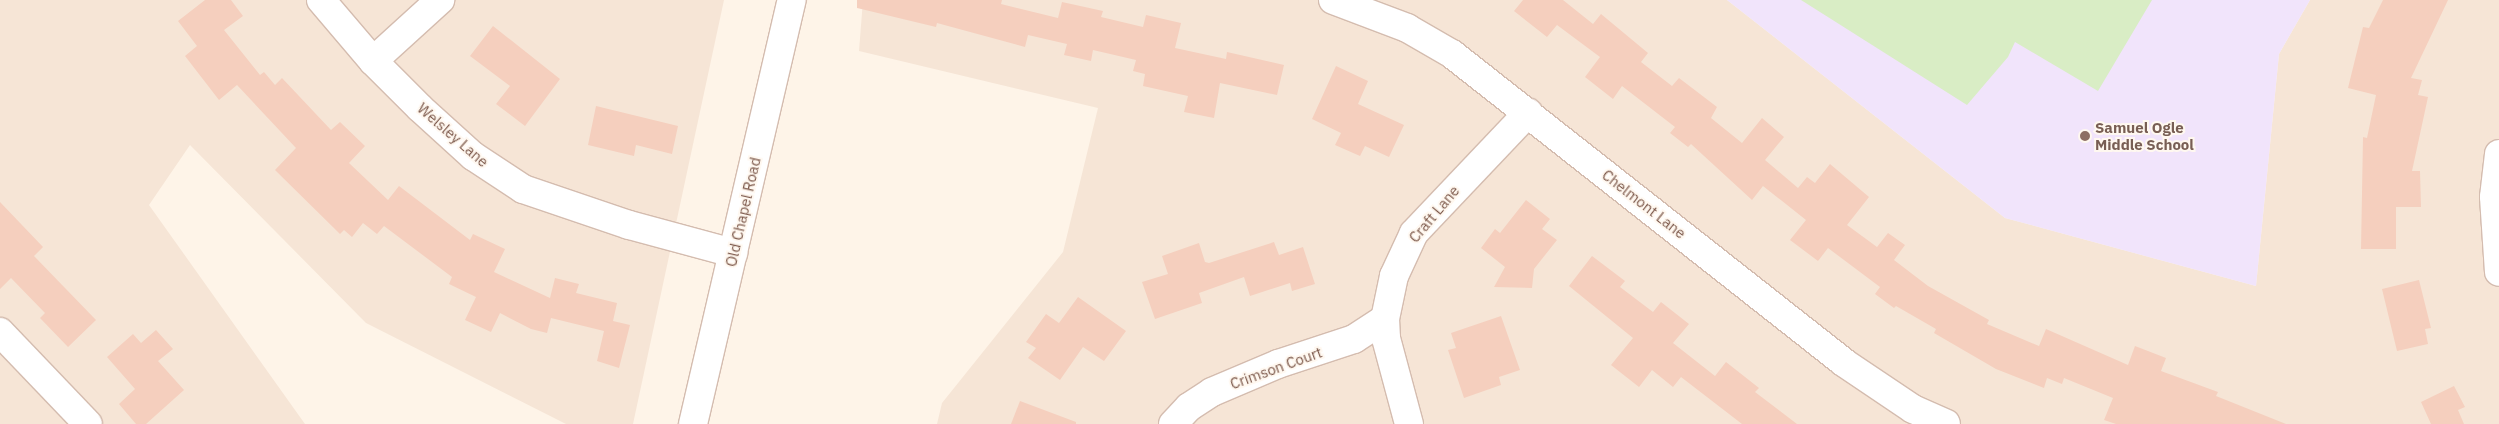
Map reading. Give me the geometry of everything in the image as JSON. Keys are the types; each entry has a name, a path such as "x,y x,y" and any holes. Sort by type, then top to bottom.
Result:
{"street":[{"name":"Welsley Lane","path":"321,0 373,61 473,156 523,189 629,225 733,252"},
{"path":"373,61 440,0"},
{"name":"Old Chapel Road","path":"692,424 792,0"},
{"name":"Chelmont Lane","path":"1333,0 1407,28 1452,54 1843,362 1913,409 1946,424"},
{"name":"Craft Lane","path":"1409,424 1392,370 1385,319 1394,276 1414,233 1528,113"},
{"path":"2499,154 2494,197 2499,272"},
{"name":"Crimson Court","path":"1173,424 1189,407 1212,392 1278,364 1354,339 1385,319"},
{"path":"0,332 88,424"}],"shaded area":[{"path":"0,0 724,0 633,424 566,424 366,323 190,145 149,205 305,424 0,424"},
{"path":"863,0 1727,0 2005,218 2256,286 2279,54 2310,0 2499,0 2499,424 937,424 942,403 1063,252 1098,108 859,51"},
{"name":"Samuel Ogle Middle School","path":"1727,0 2310,0 2279,54 2256,286 2005,218"}],"green space":[{"path":"1801,0 2152,0 2098,91 2015,42 2008,57 1967,105"}],"building":[{"path":"205,0 231,0 243,16 224,30 260,75 264,72 275,85 282,78 331,130 340,122 365,146 349,163 388,200 399,186 470,240 473,234 505,249 494,272 550,298 555,278 579,284 576,293 617,303 613,321 630,325 619,368 597,361 604,331 551,318 547,333 531,329 500,313 491,332 465,320 476,297 449,284 452,277 384,226 377,234 363,223 352,237 344,230 340,234 275,170 296,148 237,85 219,100 185,56 197,46 178,21"},
{"path":"857,0 1002,0 1001,4 1058,18 1062,2 1103,11 1101,17 1143,27 1146,15 1181,23 1175,48 1226,59 1227,52 1284,65 1277,95 1220,83 1214,118 1184,112 1188,96 1143,86 1145,74 1133,71 1136,60 1093,50 1091,61 1064,55 1067,44 1028,35 1025,47 937,23 936,27 857,8"},
{"path":"1523,0 1563,0 1593,24 1601,14 1648,53 1641,62 1672,86 1679,78 1717,107 1711,118 1742,143 1762,118 1784,137 1765,160 1798,188 1807,177 1815,183 1830,164 1869,197 1847,225 1877,247 1888,233 1905,245 1894,260 1928,286 1989,320 1987,324 2039,346 2046,329 2128,365 2135,346 2166,358 2161,371 2218,392 2216,396 2286,424 2116,424 2104,420 2113,398 2064,378 2062,384 2047,378 2044,388 1996,369 1934,333 1936,329 1896,306 1894,308 1875,294 1880,287 1828,248 1818,261 1790,240 1806,220 1763,186 1752,200 1691,144 1688,147 1670,133 1675,127 1622,86 1613,99 1585,77 1600,57 1557,25 1547,37 1514,11"},
{"path":"2383,0 2448,0 2411,78 2422,80 2418,95 2428,97 2412,171 2420,171 2421,207 2396,207 2396,249 2361,249 2363,137 2367,138 2376,95 2348,88 2363,27 2369,28"},
{"path":"493,26 560,79 525,126 496,104 510,86 470,56"},
{"path":"1336,66 1368,81 1358,104 1404,125 1389,157 1365,146 1360,156 1335,145 1341,133 1312,119"},
{"path":"596,106 678,126 672,154 636,145 634,156 588,145"},
{"path":"1526,200 1550,219 1542,229 1557,240 1534,269 1532,288 1494,287 1505,267 1481,248 1495,229 1500,233"},
{"path":"0,202 43,247 34,256 96,320 68,347 40,318 45,313 11,278 0,289"},
{"path":"1274,242 1279,255 1303,247 1315,284 1292,291 1290,283 1250,296 1244,277 1199,293 1202,303 1155,319 1142,282 1168,274 1162,256 1199,243 1205,262 1209,263"},
{"path":"1592,256 1625,281 1620,287 1653,312 1661,302 1689,324 1673,343 1715,376 1726,362 1759,388 1755,392 1797,424 1742,424 1681,377 1673,387 1652,370 1639,387 1611,365 1633,338 1569,286"},
{"path":"2419,280 2431,328 2425,329 2428,344 2397,351 2382,289"},
{"path":"1078,297 1126,331 1104,361 1083,347 1060,380 1028,358 1036,348 1026,342 1046,314 1059,323"},
{"path":"1501,316 1520,370 1499,377 1501,385 1464,398 1448,350 1456,348 1451,333"},
{"path":"156,330 173,349 158,361 184,390 146,424 136,424 119,404 135,389 107,357 133,334 141,343"},
{"path":"2454,386 2465,407 2458,410 2464,424 2431,424 2421,402"},
{"path":"1020,401 1076,422 1076,424 1011,424"}],"place":[{"name":"Samuel Ogle Middle School","path":"2085,136"}]}
